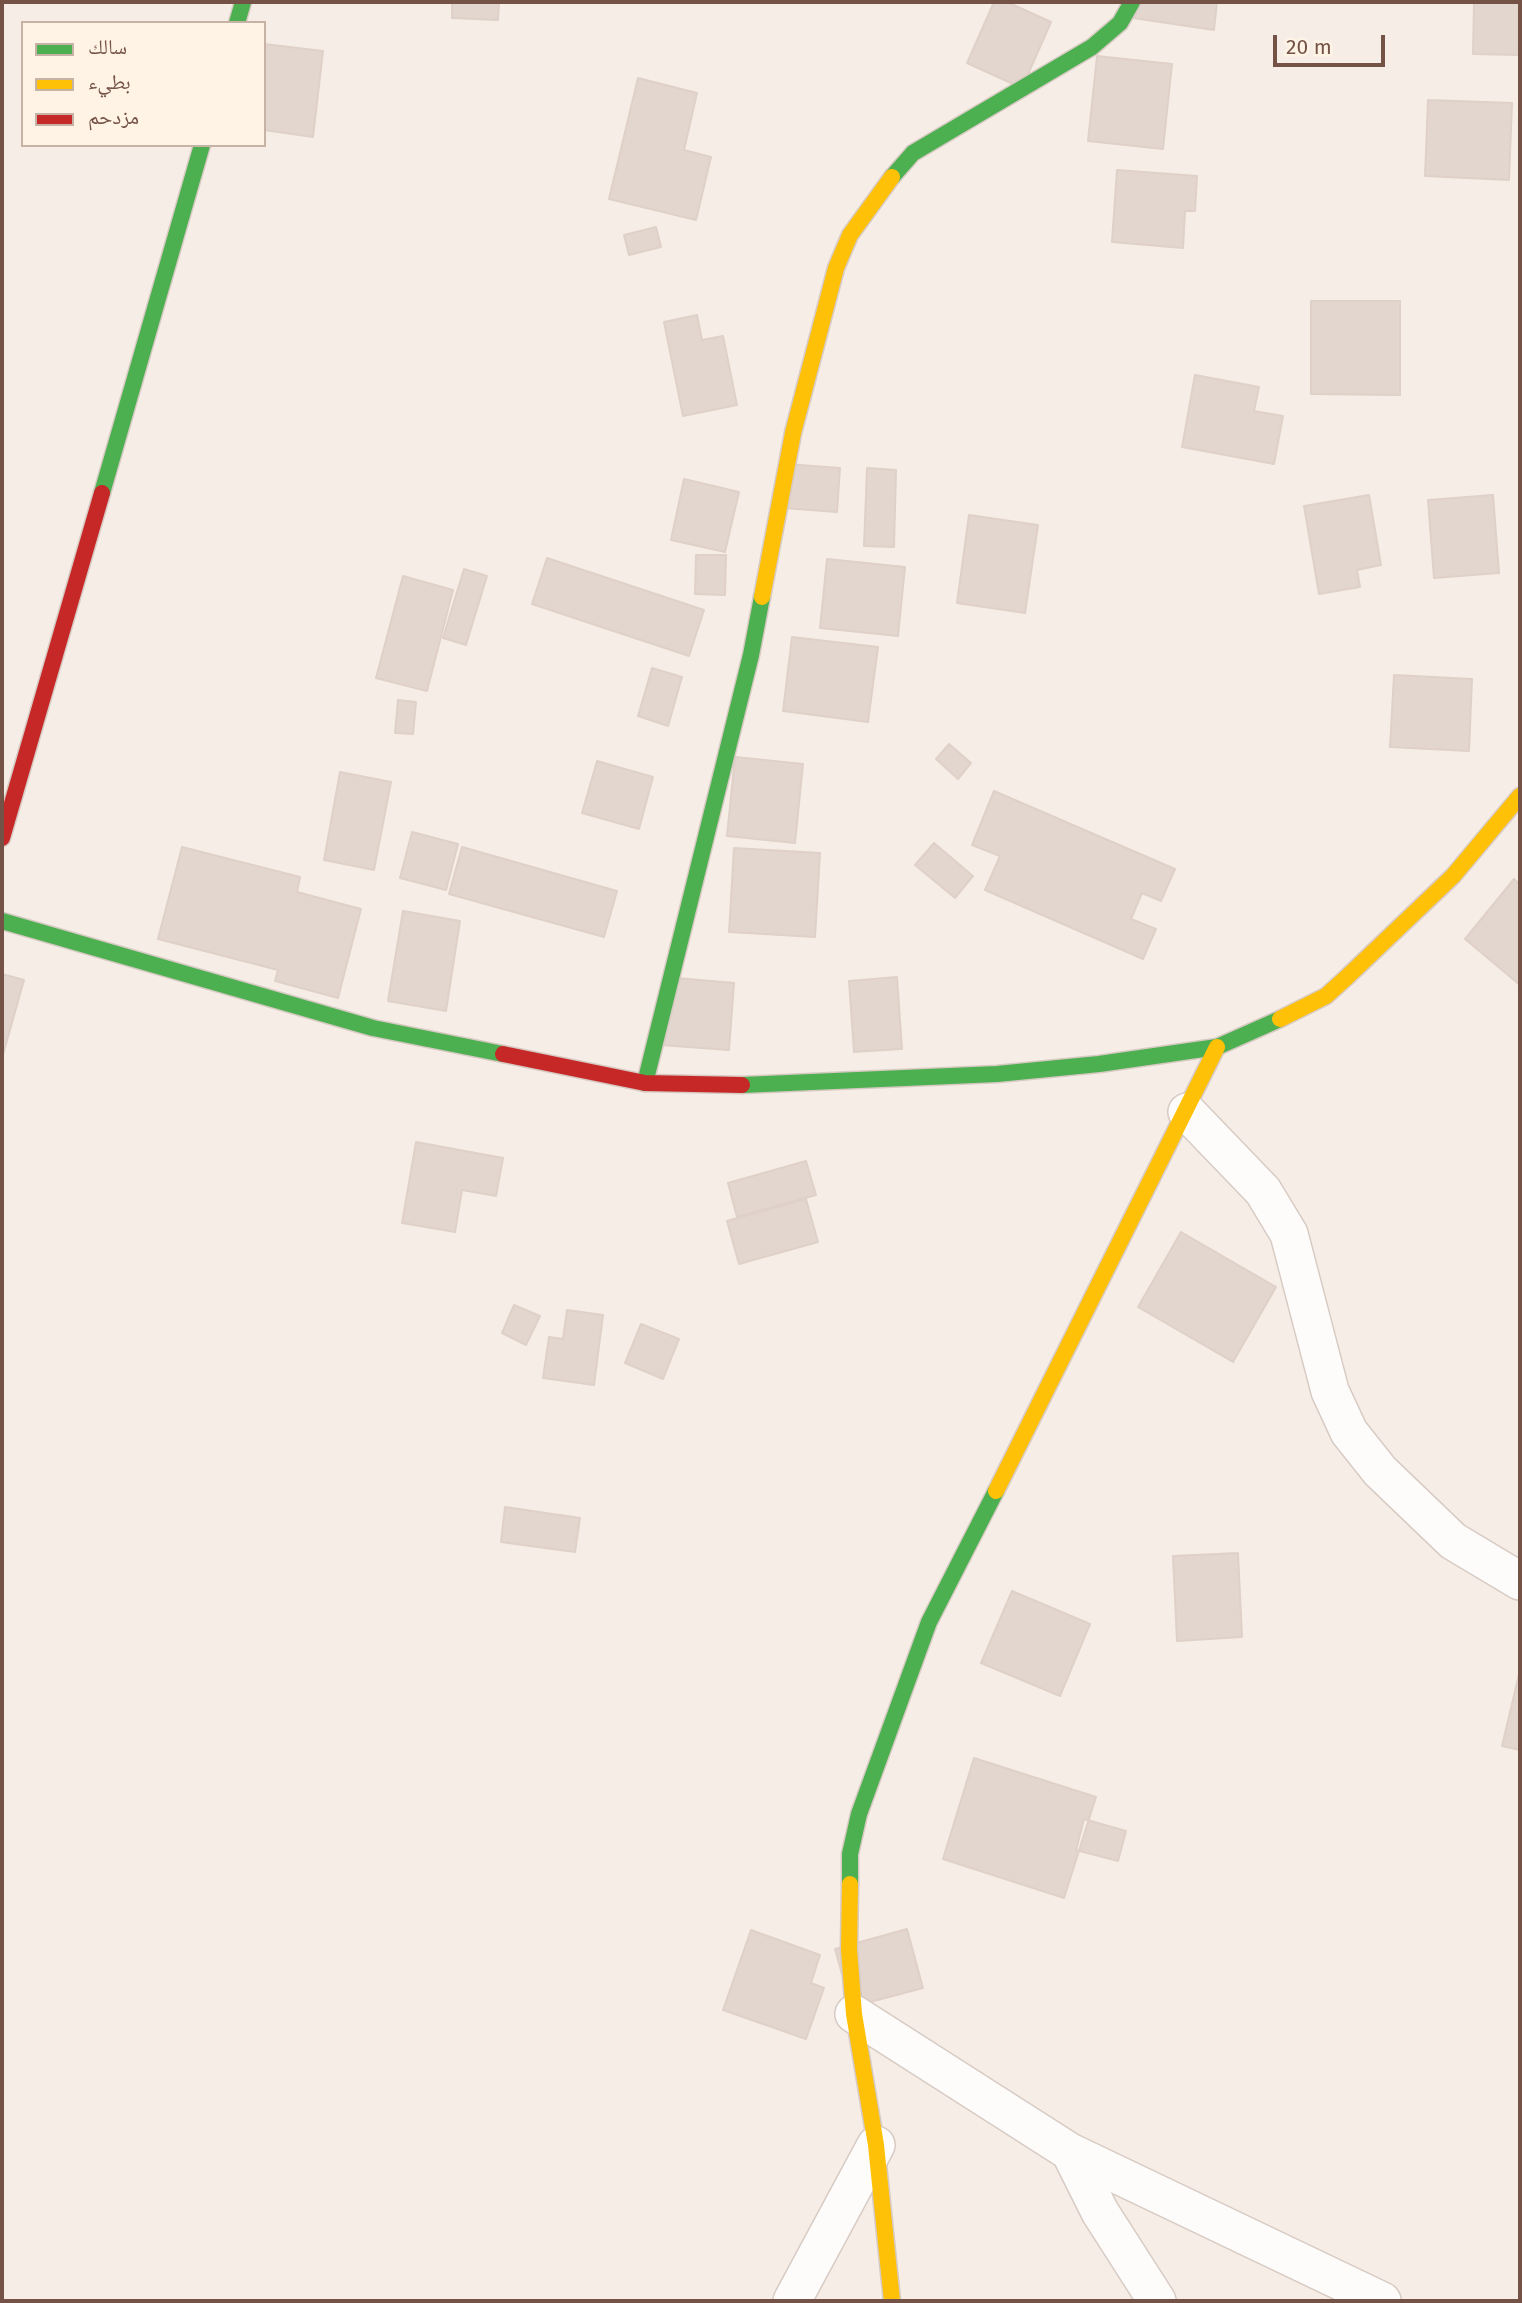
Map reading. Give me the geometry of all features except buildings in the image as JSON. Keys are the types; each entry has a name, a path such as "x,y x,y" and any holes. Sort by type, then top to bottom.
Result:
{"street":[{"path":"238,21 243,2"},
{"path":"645,1083 716,787 751,655 793,433 835,268 850,235 878,193 913,153 1092,47 1121,23 1132,2"},
{"path":"2,838 201,147"},
{"path":"2,921 373,1028 645,1083 771,1086 916,1080 1088,1065 1217,1047 1268,1027 1326,996 1453,876 1520,796"},
{"path":"891,2301 876,2145 854,2014 848,1892 850,1854 875,1766 929,1622 1187,1112 1217,1047"},
{"path":"1187,1112 1263,1191 1289,1234 1330,1391 1349,1432 1380,1471 1453,1541 1520,1581"},
{"path":"854,2014 1070,2152 1382,2301"},
{"path":"792,2301 876,2145"},
{"path":"1070,2152 1100,2212 1157,2301"}],"traffic: fast":[{"path":"238,21 243,2"},
{"path":"892,177 913,153 1092,47 1120,23 1132,2"},
{"path":"102,493 201,147"},
{"path":"645,1083 751,655 762,597"},
{"path":"2,921 373,1028 503,1054"},
{"path":"742,1085 997,1074 1099,1064 1217,1047 1280,1019"},
{"path":"850,1884 850,1854 859,1814 929,1622 996,1491"}],"traffic: slow":[{"path":"762,597 793,433 836,268 850,235 892,177"},
{"path":"1280,1019 1326,996 1347,977 1453,876 1520,796"},
{"path":"996,1491 1217,1047"},
{"path":"850,1884 849,1949 854,2014 876,2145 892,2301"}],"traffic: jam":[{"path":"2,838 102,493"},
{"path":"503,1054 645,1083 742,1085"}]}
